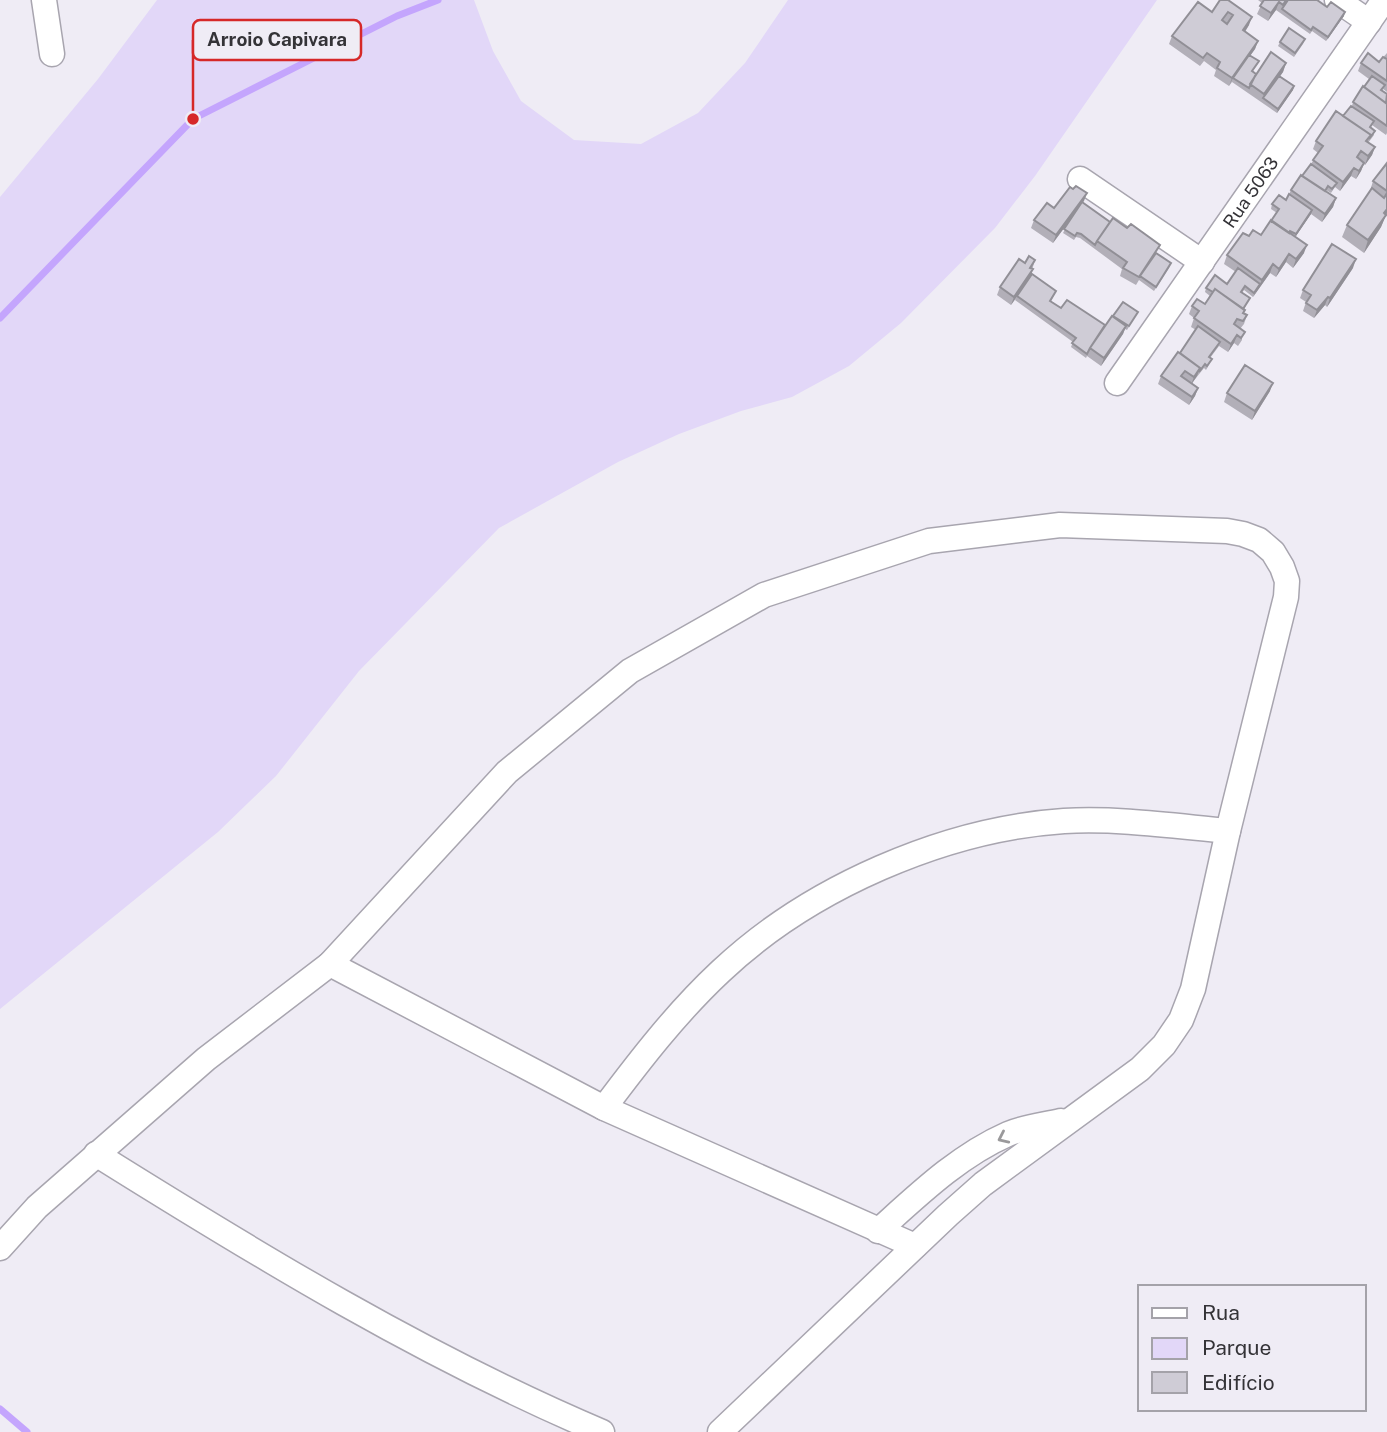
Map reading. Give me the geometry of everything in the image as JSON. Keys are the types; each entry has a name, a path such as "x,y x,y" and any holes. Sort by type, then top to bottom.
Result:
{"street":[{"path":"44,0 52,54"},
{"path":"1337,0 1368,22"},
{"name":"Rua 5063","path":"1117,383 1384,0"},
{"path":"1080,179 1202,262"},
{"path":"0,1248 37,1206 206,1059 330,964 507,772 630,671 765,595 929,541 1060,525 1227,531 1259,540 1273,552 1282,567 1287,581 1286,597 1228,831 1193,989 1181,1020 1164,1045 1140,1069 983,1184 720,1432"},
{"path":"604,1108 642,1057 721,970 764,934 845,886 893,864 958,841 1012,828 1065,821 1133,822 1228,831"},
{"path":"330,964 604,1108 915,1246"},
{"path":"878,1231 948,1168 1009,1134 1069,1120"},
{"path":"96,1154 270,1261 373,1320 556,1413 602,1432"}],"green space":[{"path":"157,0 474,0 493,51 521,101 574,140 641,144 698,113 745,63 788,0 1157,0 1035,176 995,228 901,323 849,366 792,397 741,411 679,434 618,462 499,528 359,671 276,776 218,832 0,1009 0,197 98,79"}],"building":[{"path":"1220,0 1228,0 1252,17 1243,30 1258,41 1232,78 1217,68 1220,62 1207,53 1203,58 1172,36 1198,2 1212,12","holes":["1228,12 1233,15 1227,24 1222,20"]},
{"path":"1264,0 1286,0 1283,5 1279,2 1271,13 1260,6"},
{"path":"1288,0 1317,0 1327,7 1331,2 1345,12 1328,37 1313,27 1311,30 1282,9"},
{"path":"1289,28 1305,39 1295,53 1280,42"},
{"path":"1271,52 1286,63 1264,94 1250,84"},
{"path":"1368,53 1379,62 1383,57 1387,59 1387,81 1361,63"},
{"path":"1249,55 1259,61 1252,71 1256,74 1249,88 1233,78"},
{"path":"1279,76 1294,86 1278,109 1263,98"},
{"path":"1372,76 1385,85 1381,90 1387,94 1386,103 1364,87"},
{"path":"1363,86 1387,104 1387,126 1353,102"},
{"path":"1351,106 1374,121 1370,127 1375,131 1369,139 1371,135 1343,116"},
{"path":"1336,111 1371,135 1366,141 1375,147 1368,156 1361,151 1357,157 1364,163 1359,171 1354,168 1343,182 1313,160 1323,146 1316,141"},
{"path":"1387,163 1387,191 1373,181"},
{"path":"1311,164 1337,183 1332,189 1328,186 1325,191 1302,176"},
{"path":"1301,175 1336,198 1325,214 1291,190"},
{"path":"1076,186 1087,193 1056,235 1034,220 1047,203 1054,208 1070,187 1073,189"},
{"path":"1372,188 1384,198 1387,193 1387,209 1384,213 1386,215 1368,240 1347,225"},
{"path":"1289,194 1312,210 1296,234 1290,231 1289,233 1271,221 1279,209 1272,204 1279,195 1286,200"},
{"path":"1082,202 1110,222 1095,245 1081,234 1077,233 1075,236 1064,229"},
{"path":"1113,218 1127,228 1131,224 1160,245 1139,277 1123,268 1127,262 1097,241"},
{"path":"1271,220 1307,245 1296,259 1289,254 1279,269 1273,264 1262,280 1227,255 1243,233 1249,236 1253,230 1261,235"},
{"path":"1332,244 1356,259 1330,298 1317,310 1306,303 1311,295 1303,290"},
{"path":"1156,253 1171,263 1156,287 1140,276"},
{"path":"1029,256 1035,260 1030,268 1033,269 1014,297 1000,287 1019,259 1025,263"},
{"path":"1238,268 1260,284 1254,293 1245,286 1241,292 1250,298 1243,309 1215,289 1213,292 1206,288 1215,275 1227,284"},
{"path":"1032,274 1056,291 1050,301 1061,308 1067,300 1105,325 1087,354 1072,343 1076,338 1017,296"},
{"path":"1215,289 1245,310 1243,313 1247,315 1243,321 1237,319 1234,324 1245,332 1241,338 1237,335 1231,344 1194,318 1199,311 1192,306 1197,299 1205,304"},
{"path":"1123,302 1138,312 1129,326 1113,316"},
{"path":"1112,316 1126,326 1104,358 1090,348"},
{"path":"1198,326 1220,342 1209,357 1212,359 1199,372 1200,368 1180,353"},
{"path":"1178,352 1200,368 1194,377 1185,371 1181,376 1198,388 1192,397 1161,376"},
{"path":"1245,365 1273,383 1255,411 1227,393"}],"waterway":[{"path":"0,318 193,119 397,16 438,0"},
{"path":"0,1409 27,1432"}],"place":[{"name":"Arroio Capivara","path":"193,119"}]}
